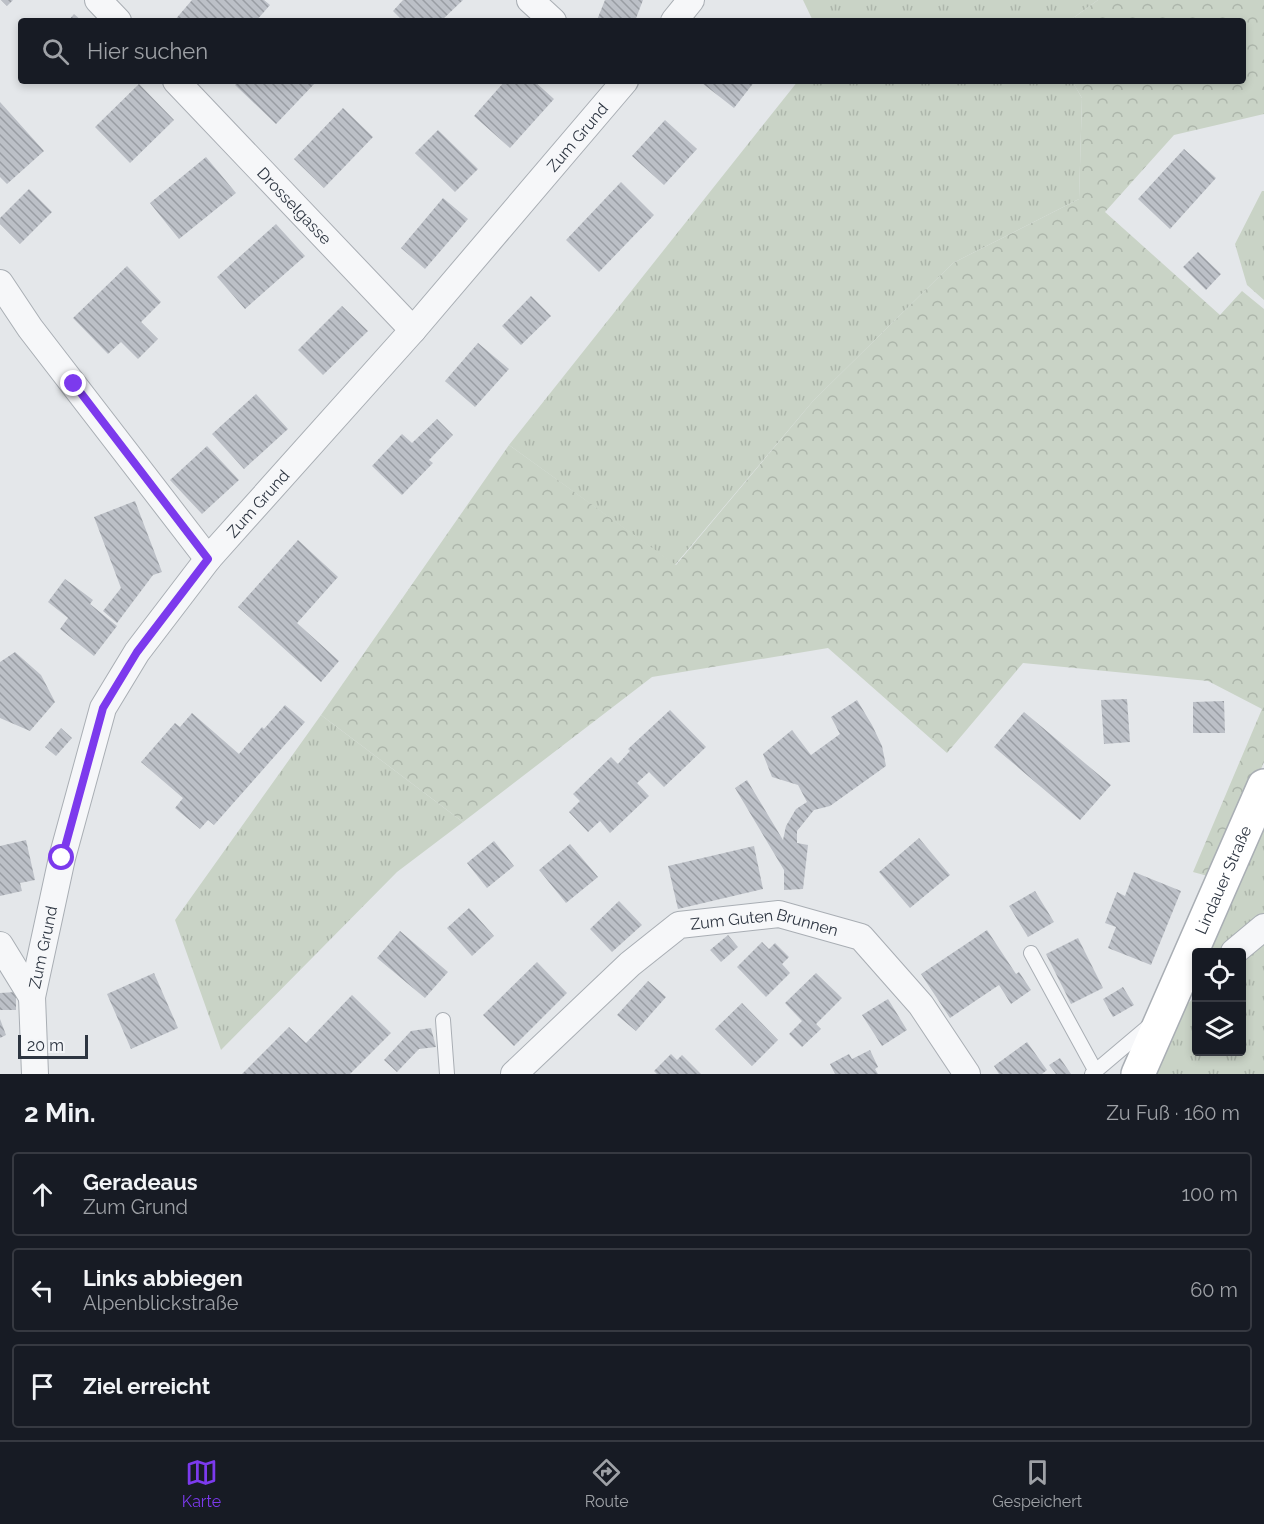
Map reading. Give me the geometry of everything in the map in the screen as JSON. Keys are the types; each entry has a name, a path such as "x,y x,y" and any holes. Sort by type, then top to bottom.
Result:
{"main road":[{"name":"Lindauer Straße","path":"1138,1074 1264,786"}],"street":[{"path":"98,0 115,18"},
{"path":"530,0 550,18"},
{"path":"677,18 692,0"},
{"name":"Drosselgasse","path":"179,84 413,330"},
{"name":"Zum Grund","path":"35,1074 32,997 62,858 103,708 137,652 208,559 413,330 620,84"},
{"path":"0,283 30,328 208,559"},
{"name":"Zum Guten Brunnen","path":"514,1074 630,964 679,925 779,914 861,937 921,1005 967,1074"},
{"path":"1239,948 1264,927"},
{"path":"0,945 32,997"},
{"path":"1166,1011 1192,989"}],"lane":[{"path":"1031,953 1094,1072 1166,1011"},
{"path":"442,1020 447,1074"}],"green space":[{"path":"803,0 1098,0 1073,18 812,18"},
{"path":"1098,0 1264,0 1264,114 1174,135 1105,212 1220,315 1242,291 1264,309 1264,762 1215,878 1193,872 1262,709 1208,681 1023,663 947,753 828,648 652,677 463,822 321,715 509,445 676,565 813,401 953,263 1079,199 1082,98 1074,84 1246,84 1246,18 1073,18"},
{"path":"796,84 1074,84 1082,98 1079,199 953,263 813,401 675,565 509,445"},
{"path":"1264,191 1264,300 1247,285 1235,244"},
{"path":"321,715 463,822 397,872 221,1050 175,920"},
{"path":"1264,824 1264,920 1231,948 1209,948"},
{"path":"1264,936 1264,1074 1152,1074 1179,1012 1192,1000 1192,1056 1246,1056 1246,952"}],"building":[{"path":"1,0 13,0 7,6"},
{"path":"192,0 264,0 270,5 259,18 177,18"},
{"path":"403,0 463,0 444,18 400,18 393,11"},
{"path":"605,0 643,0 636,18 598,18"},
{"path":"139,84 174,120 130,163 95,127"},
{"path":"236,84 314,84 276,124"},
{"path":"502,84 537,84 554,99 510,148 474,116"},
{"path":"703,84 753,84 734,108"},
{"path":"0,102 44,151 7,184 0,177"},
{"path":"343,108 373,137 324,188 294,159"},
{"path":"665,120 697,149 664,185 632,156"},
{"path":"438,130 478,169 455,192 415,153"},
{"path":"1184,149 1216,178 1170,229 1138,199"},
{"path":"206,157 236,193 179,239 150,203"},
{"path":"621,182 654,215 599,272 566,240"},
{"path":"29,189 52,212 20,244 0,224 0,218"},
{"path":"443,198 468,219 425,269 401,248"},
{"path":"276,224 305,256 245,309 217,277"},
{"path":"1198,252 1221,274 1206,290 1183,267"},
{"path":"127,266 161,302 141,322 158,339 138,359 121,342 108,354 73,318"},
{"path":"531,296 551,316 521,345 502,326"},
{"path":"342,306 368,331 323,375 298,350"},
{"path":"478,343 509,369 475,407 445,381"},
{"path":"256,394 288,429 244,469 212,434"},
{"path":"437,419 453,435 429,460 433,463 402,495 372,466 402,434 412,443"},
{"path":"207,446 239,480 202,514 170,480"},
{"path":"135,501 162,572 153,575 117,623 103,611 121,588 94,517"},
{"path":"298,540 338,577 297,623 339,661 321,682 238,607"},
{"path":"65,579 93,600 90,604 117,626 94,656 60,629 68,618 48,602"},
{"path":"15,652 41,675 55,702 30,731 0,718 0,662"},
{"path":"1127,699 1130,742 1104,744 1101,700"},
{"path":"857,700 882,746 886,766 830,806 814,810 797,831 797,843 808,845 803,889 784,890 784,870 735,788 747,780 783,840 786,826 796,809 807,802 798,785 772,777 763,754 792,730 811,755 840,734 831,717"},
{"path":"1224,701 1225,733 1193,733 1193,702"},
{"path":"285,705 305,722 214,825 208,820 200,829 175,808 183,798 141,762 175,723 180,727 192,713 239,754"},
{"path":"670,710 706,747 664,787 649,772 637,783 649,796 610,833 600,821 588,832 569,812 580,801 573,794 611,757 618,764 630,751 628,749"},
{"path":"1024,712 1111,785 1080,820 994,747"},
{"path":"61,728 72,738 56,756 45,747"},
{"path":"919,838 950,875 910,908 879,872"},
{"path":"26,840 35,880 20,883 22,891 0,896 0,846"},
{"path":"494,841 514,866 487,888 467,863"},
{"path":"570,844 598,877 566,903 539,870"},
{"path":"754,846 763,889 678,909 668,866"},
{"path":"1134,872 1181,891 1151,965 1108,948 1116,927 1105,923 1117,892 1125,896"},
{"path":"1035,891 1054,922 1028,937 1009,906"},
{"path":"619,901 642,925 612,952 590,929"},
{"path":"469,908 494,936 472,956 447,928"},
{"path":"987,930 1016,974 1019,972 1031,990 1011,1004 999,985 950,1018 921,974"},
{"path":"400,931 448,972 425,998 377,958"},
{"path":"728,935 738,947 721,962 710,950"},
{"path":"1078,938 1103,988 1071,1004 1046,954"},
{"path":"762,942 769,949 775,943 789,957 782,964 790,973 766,997 737,967"},
{"path":"537,962 567,993 514,1046 483,1015"},
{"path":"154,973 178,1028 131,1049 107,994"},
{"path":"816,973 842,998 816,1024 821,1029 802,1047 789,1034 802,1021 785,1003"},
{"path":"648,981 666,997 636,1031 617,1015"},
{"path":"1123,987 1134,1005 1113,1017 1103,999"},
{"path":"16,992 16,1010 0,1010 0,993"},
{"path":"352,995 391,1033 350,1074 242,1074 289,1027 306,1043"},
{"path":"888,999 907,1030 882,1046 862,1015"},
{"path":"742,1003 778,1040 752,1066 715,1029"},
{"path":"0,1019 6,1035 0,1038"},
{"path":"431,1028 436,1047 419,1049 397,1072 384,1060 411,1031"},
{"path":"1027,1042 1047,1070 1042,1074 999,1074 994,1066"},
{"path":"870,1050 878,1067 875,1069 878,1074 835,1074 830,1064 849,1054 852,1059"},
{"path":"671,1054 677,1060 682,1055 701,1074 657,1074 654,1071"},
{"path":"1060,1058 1071,1074 1056,1074 1049,1065"}],"route":[{"path":"62,858 103,708 137,652 208,559 74,384"}]}
